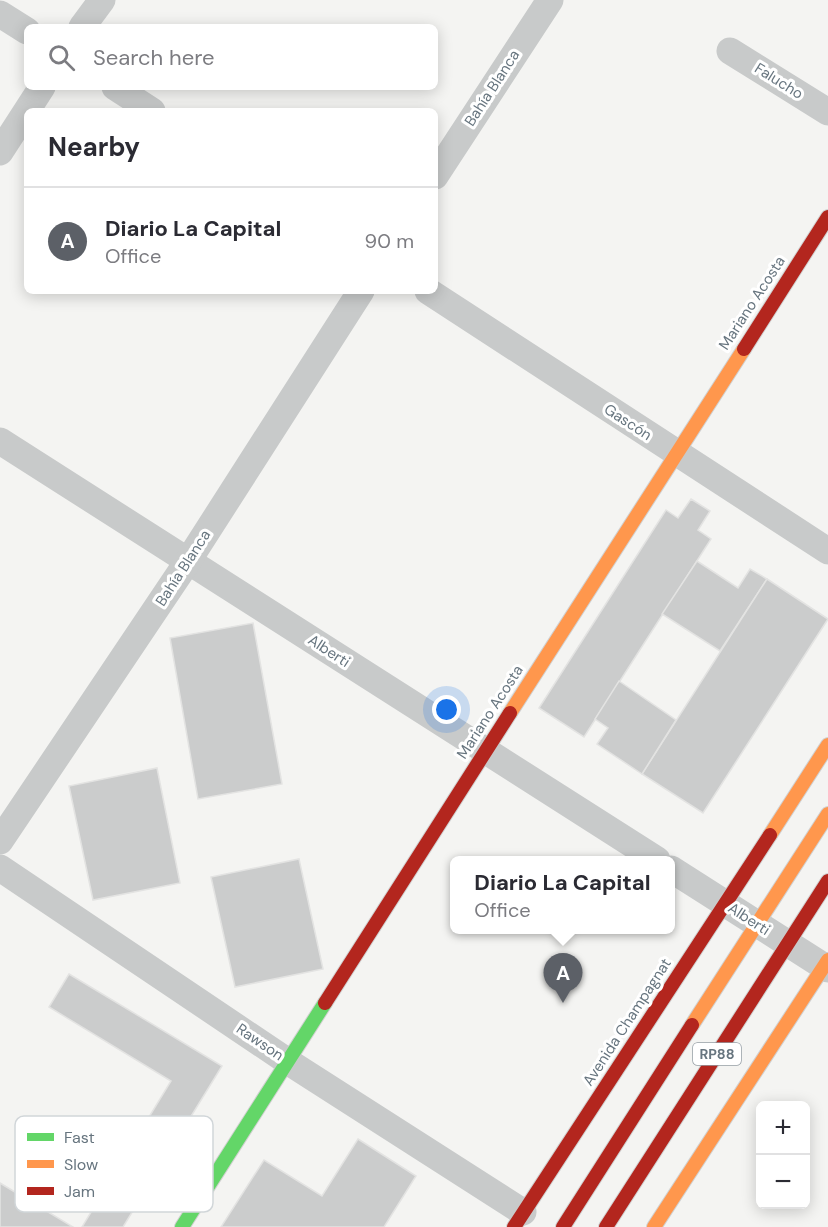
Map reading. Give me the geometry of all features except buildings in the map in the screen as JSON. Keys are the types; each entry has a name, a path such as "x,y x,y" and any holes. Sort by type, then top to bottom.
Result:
{"main road":[{"name":"Mariano Acosta","path":"213,1178 828,217"},
{"name":"Avenida Champagnat","path":"519,1219 828,745"},
{"name":"RP88","path":"563,1227 828,814"},
{"name":"RP88","path":"606,1227 828,881"},
{"path":"654,1227 827,965"},
{"name":"Mariano Acosta","path":"182,1227 191,1212"}],"street":[{"path":"84,24 102,0"},
{"name":"Bahía Blanca","path":"438,171 550,0"},
{"path":"0,14 24,29"},
{"name":"Falucho","path":"730,51 828,112"},
{"path":"28,108 40,90"},
{"path":"120,90 147,108"},
{"path":"0,152 24,115"},
{"name":"Bahía Blanca","path":"0,841 188,561 359,294"},
{"name":"Gascón","path":"433,294 828,551"},
{"name":"Alberti","path":"0,441 649,856"},
{"name":"Rawson","path":"0,868 519,1219"},
{"name":"Alberti","path":"675,872 788,944 827,965"}],"traffic: fast":[{"path":"213,1178 325,1003"},
{"path":"182,1227 192,1212"}],"traffic: slow":[{"path":"510,713 744,349"},
{"path":"770,835 828,745"},
{"path":"692,1025 828,814"},
{"path":"654,1227 828,960"}],"traffic: jam":[{"path":"744,349 828,217"},
{"path":"325,1003 510,713"},
{"path":"514,1227 770,835"},
{"path":"606,1227 828,881"},
{"path":"563,1227 692,1025"}],"place":[{"name":"Diario La Capital","path":"563,1003"}]}
